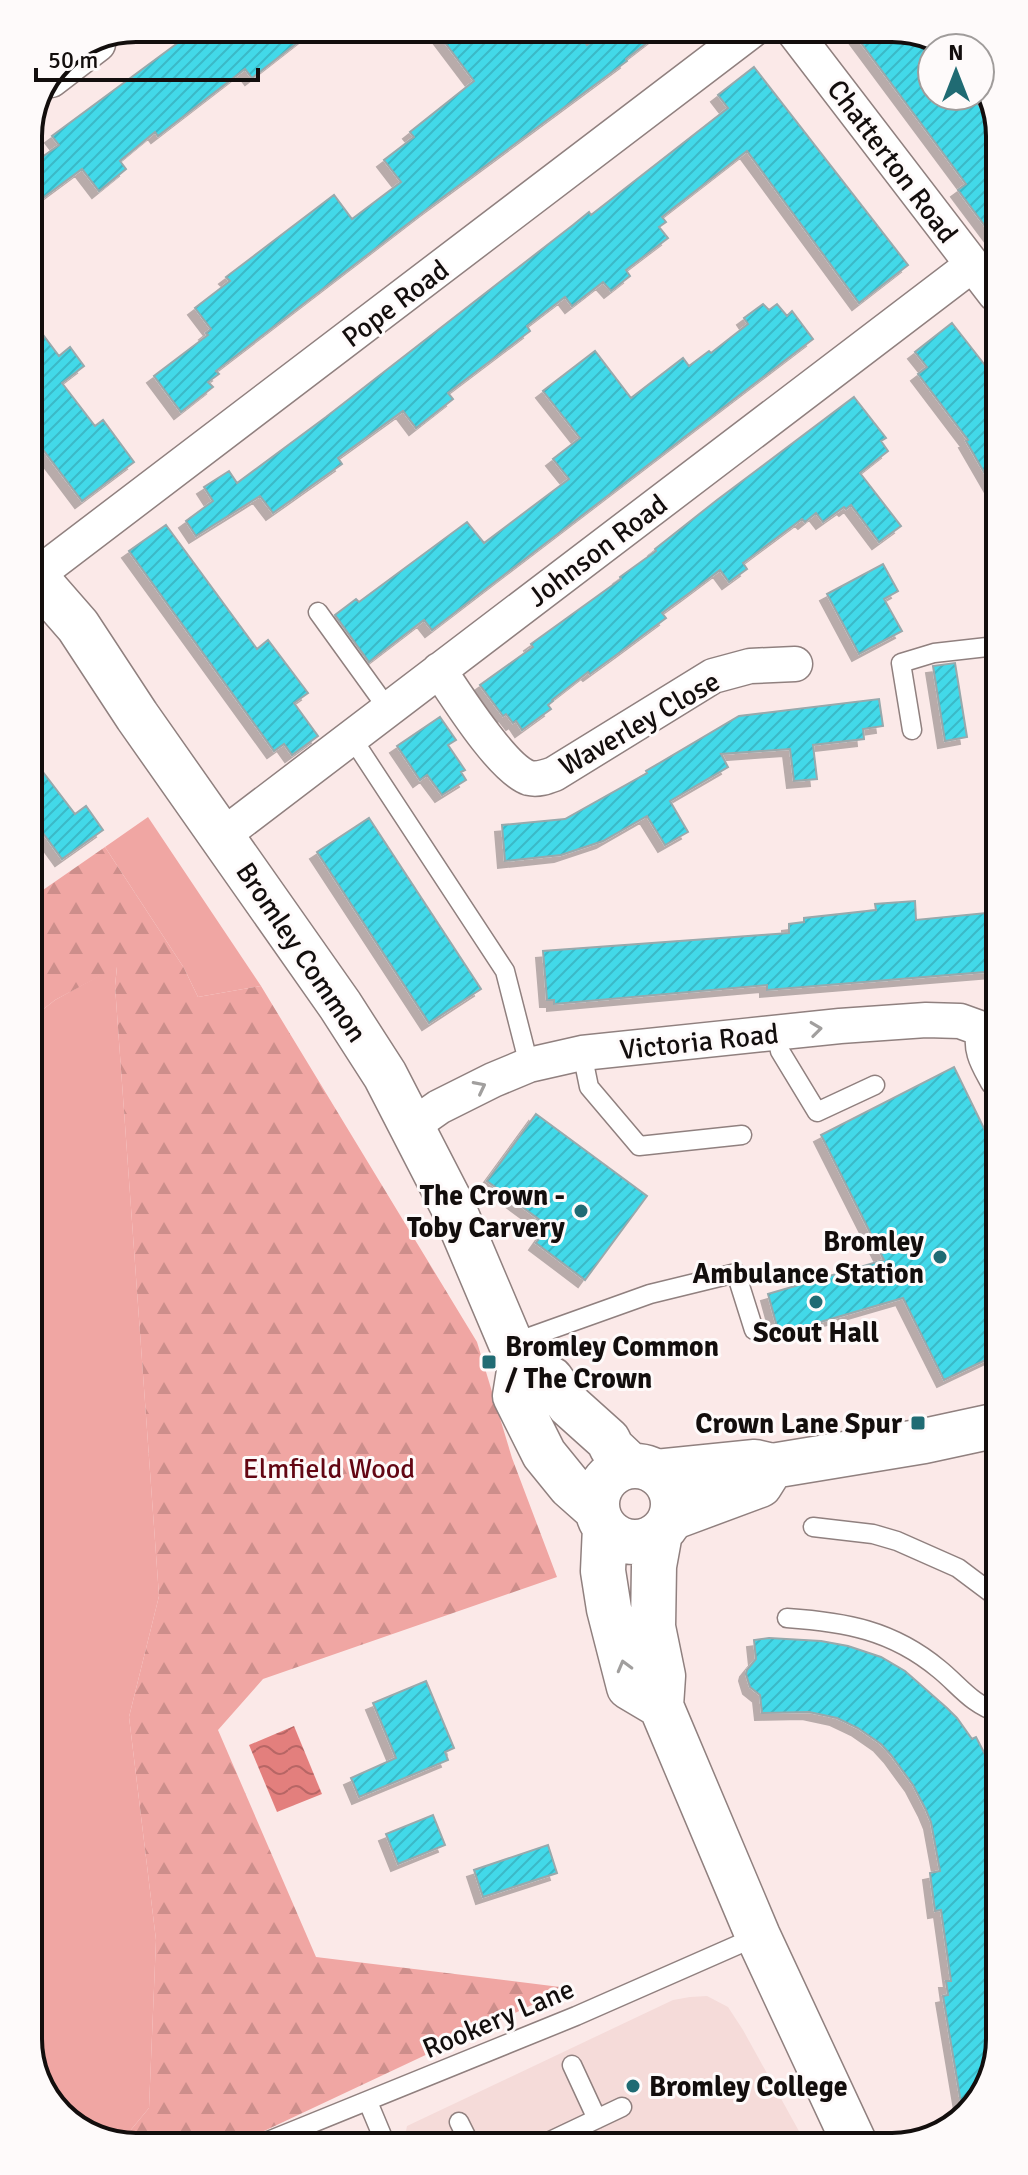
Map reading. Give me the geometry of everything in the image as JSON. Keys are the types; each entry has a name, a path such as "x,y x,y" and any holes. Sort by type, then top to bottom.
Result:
{"main road":[{"name":"Bromley Common","path":"42,585 78,626 385,1075 453,1207 515,1354 515,1396 544,1454 601,1518"},
{"path":"515,1354 551,1379 569,1405 608,1440 612,1448 666,1481 671,1491 673,1502 654,1566 653,1627 663,1676 661,1706 758,1936 850,2133"},
{"path":"661,1706 629,1687 609,1609 603,1571 600,1490 607,1478 615,1472 643,1469 755,1462 772,1466 986,1428"},
{"path":"601,1518 614,1535 629,1541 650,1539 665,1525 760,1485 772,1466"}],"street":[{"name":"Pope Road","path":"42,566 736,42"},
{"name":"Chatterton Road","path":"802,42 986,283"},
{"name":"Johnson Road","path":"222,836 972,265"},
{"name":"Waverley Close","path":"439,670 502,757 520,773 538,779 554,774 713,676 750,666 795,664"},
{"name":"Victoria Road","path":"412,1126 439,1107 529,1065 582,1053 926,1020 986,1025"},
{"path":"986,1033 982,1038 986,1058"}],"lane":[{"path":"318,612 388,709"},
{"path":"912,730 901,663 934,653 986,647"},
{"path":"352,738 505,971 529,1065"},
{"path":"776,1033 780,1051 817,1112 875,1085"},
{"path":"582,1053 589,1087 639,1146 742,1135"},
{"path":"515,1354 552,1330 650,1294 736,1273 754,1330"},
{"path":"813,1527 873,1534 897,1541 958,1568 986,1589"},
{"path":"787,1618 852,1625 890,1639 940,1669 986,1709"},
{"name":"Rookery Lane","path":"289,2133 576,2016 758,1936"},
{"path":"572,2065 597,2119"},
{"path":"368,2102 381,2133"},
{"path":"567,2133 622,2107"},
{"path":"459,2122 464,2133"}],"shaded area":[{"name":"Bromley College","path":"707,1996 728,2007 800,2133 401,2133 407,2126 673,2000"}],"green space":[{"path":"148,817 261,986 198,997 184,968 105,847"},
{"name":"Elmfield Wood","path":"105,847 184,968 198,997 261,986 477,1342 512,1458 557,1577 263,1679 218,1730 316,1957 568,1988 260,2133 128,2133 149,2108 156,1940 129,1717 159,1596 115,986 117,967 55,1000 42,1010 42,891"},
{"path":"117,966 115,986 159,1596 129,1717 156,1940 149,2108 128,2133 95,2123 65,2101 49,2075 42,2039 42,1010"}],"water":[{"path":"294,1726 322,1794 277,1812 249,1745"}],"building":[{"path":"179,42 298,42 252,78 245,69 158,136 155,132 120,161 126,169 99,191 82,169 42,199 42,157 59,145 52,136"},
{"path":"445,42 585,42 587,45 591,42 648,42 627,61 216,371 219,374 208,382 213,387 181,412 154,376 208,335 206,333 211,329 195,308 230,281 226,277 334,195 352,219 401,182 384,160 414,137 410,132 474,81"},
{"path":"860,42 916,46 916,112 982,112 986,136 986,227 958,190 966,184"},
{"path":"754,67 908,265 859,303 747,151 662,217 666,222 659,227 668,238 626,270 630,276 611,291 603,282 572,306 565,297 527,326 530,331 448,393 453,399 416,428 403,411 338,458 342,464 273,513 260,496 196,536 186,521 213,501 204,487 229,471 237,483 589,212 591,215 728,108 718,95"},
{"path":"763,304 769,310 777,304 787,316 792,311 813,339 432,630 424,620 369,662 335,615 356,599 359,602 467,522 484,543 569,479 553,459 580,438 543,391 595,351 631,398 683,358 689,366 709,351 711,353 748,324 744,318"},
{"path":"952,323 986,366 986,475 968,440 918,374 927,367 915,352"},
{"path":"42,333 59,356 70,347 84,366 62,383 95,426 103,420 134,462 82,501 42,448"},
{"path":"854,397 886,438 881,441 888,451 860,473 901,526 879,542 851,505 823,522 816,513 805,522 802,519 743,563 747,569 729,582 720,570 662,613 666,618 552,700 548,705 551,709 522,730 516,721 513,723 506,714 503,716 480,685"},
{"path":"166,525 257,649 268,640 308,693 294,703 318,736 292,755 284,744 274,751 129,551"},
{"path":"883,564 898,591 884,599 902,631 859,654 827,594"},
{"path":"955,663 967,737 945,741 933,666"},
{"path":"879,699 883,726 863,729 864,739 813,745 817,779 794,781 790,749 721,754 728,767 670,801 688,832 665,845 647,816 603,841 561,855 505,861 502,825 565,819 739,716"},
{"path":"440,717 456,740 448,745 465,770 461,772 466,780 442,795 427,775 420,780 397,746"},
{"path":"42,771 75,814 86,806 103,830 62,859 42,832"},
{"path":"369,818 481,989 429,1023 317,852"},
{"path":"915,901 916,920 986,913 986,972 767,990 767,985 554,1004 554,1000 547,1000 543,951 789,933 789,924 804,922 804,918 876,910 875,904"},
{"name":"Bromley Ambulance Station","path":"954,1067 986,1132 986,1360 944,1380 903,1298 779,1334 768,1294 884,1260 821,1135"},
{"name":"The Crown - Toby Carvery","path":"536,1114 647,1196 585,1280 536,1243 548,1226 487,1181"},
{"path":"754,1640 821,1641 881,1657 905,1671 947,1708 972,1739 976,1737 986,1756 986,2039 981,2069 961,2103 943,1996 948,1995 946,1981 951,1981 941,1910 935,1911 930,1873 940,1871 926,1810 913,1785 891,1755 858,1728 837,1718 809,1712 762,1713 760,1695 750,1687 746,1674 756,1659"},
{"path":"426,1681 454,1748 445,1752 448,1760 359,1797 351,1778 396,1758 373,1703"},
{"path":"433,1815 445,1845 398,1864 386,1834"},
{"path":"548,1845 557,1873 483,1897 474,1870"}],"place":[{"name":"The Crown - Toby Carvery","path":"581,1211"},
{"name":"Bromley Ambulance Station","path":"940,1257"},
{"name":"Scout Hall","path":"816,1302"},
{"name":"Bromley Common / The Crown","path":"489,1362"},
{"name":"Crown Lane Spur","path":"918,1423"},
{"name":"Bromley College","path":"633,2086"}]}
